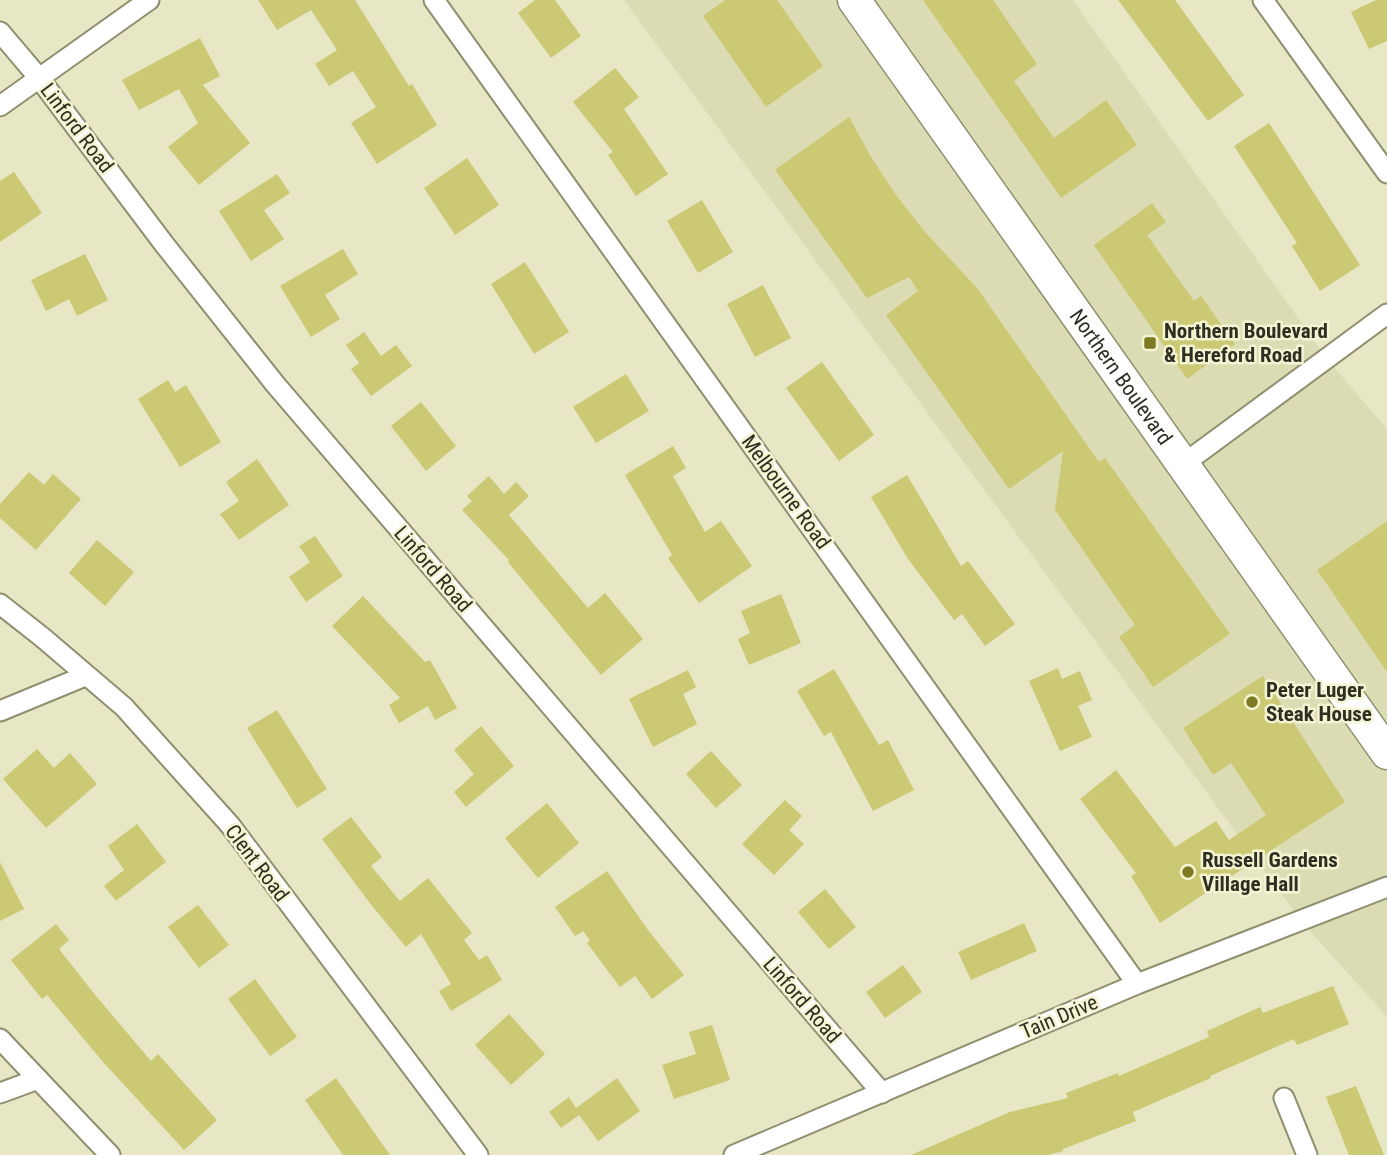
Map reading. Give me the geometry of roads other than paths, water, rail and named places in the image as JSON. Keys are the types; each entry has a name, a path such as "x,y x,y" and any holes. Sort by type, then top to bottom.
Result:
{"main road":[{"name":"Northern Boulevard","path":"854,0 1387,753"}],"street":[{"path":"0,106 149,0"},
{"name":"Melbourne Road","path":"434,0 1137,984"},
{"path":"1266,1 1387,173"},
{"name":"Linford Road","path":"0,32 39,78 164,244 275,384 882,1093"},
{"path":"1182,465 1387,314"},
{"name":"Clent Road","path":"0,604 124,707 230,825 478,1155"},
{"path":"0,711 86,676"},
{"name":"Tain Drive","path":"734,1155 1137,984 1387,887"},
{"path":"0,1039 110,1155"},
{"path":"0,1093 38,1079"},
{"path":"1284,1098 1307,1155"}],"place":[{"name":"Northern Boulevard & Hereford Road","path":"1150,343"},
{"name":"Peter Luger Steak House","path":"1252,702"},
{"name":"Russell Gardens Village Hall","path":"1188,872"}]}
